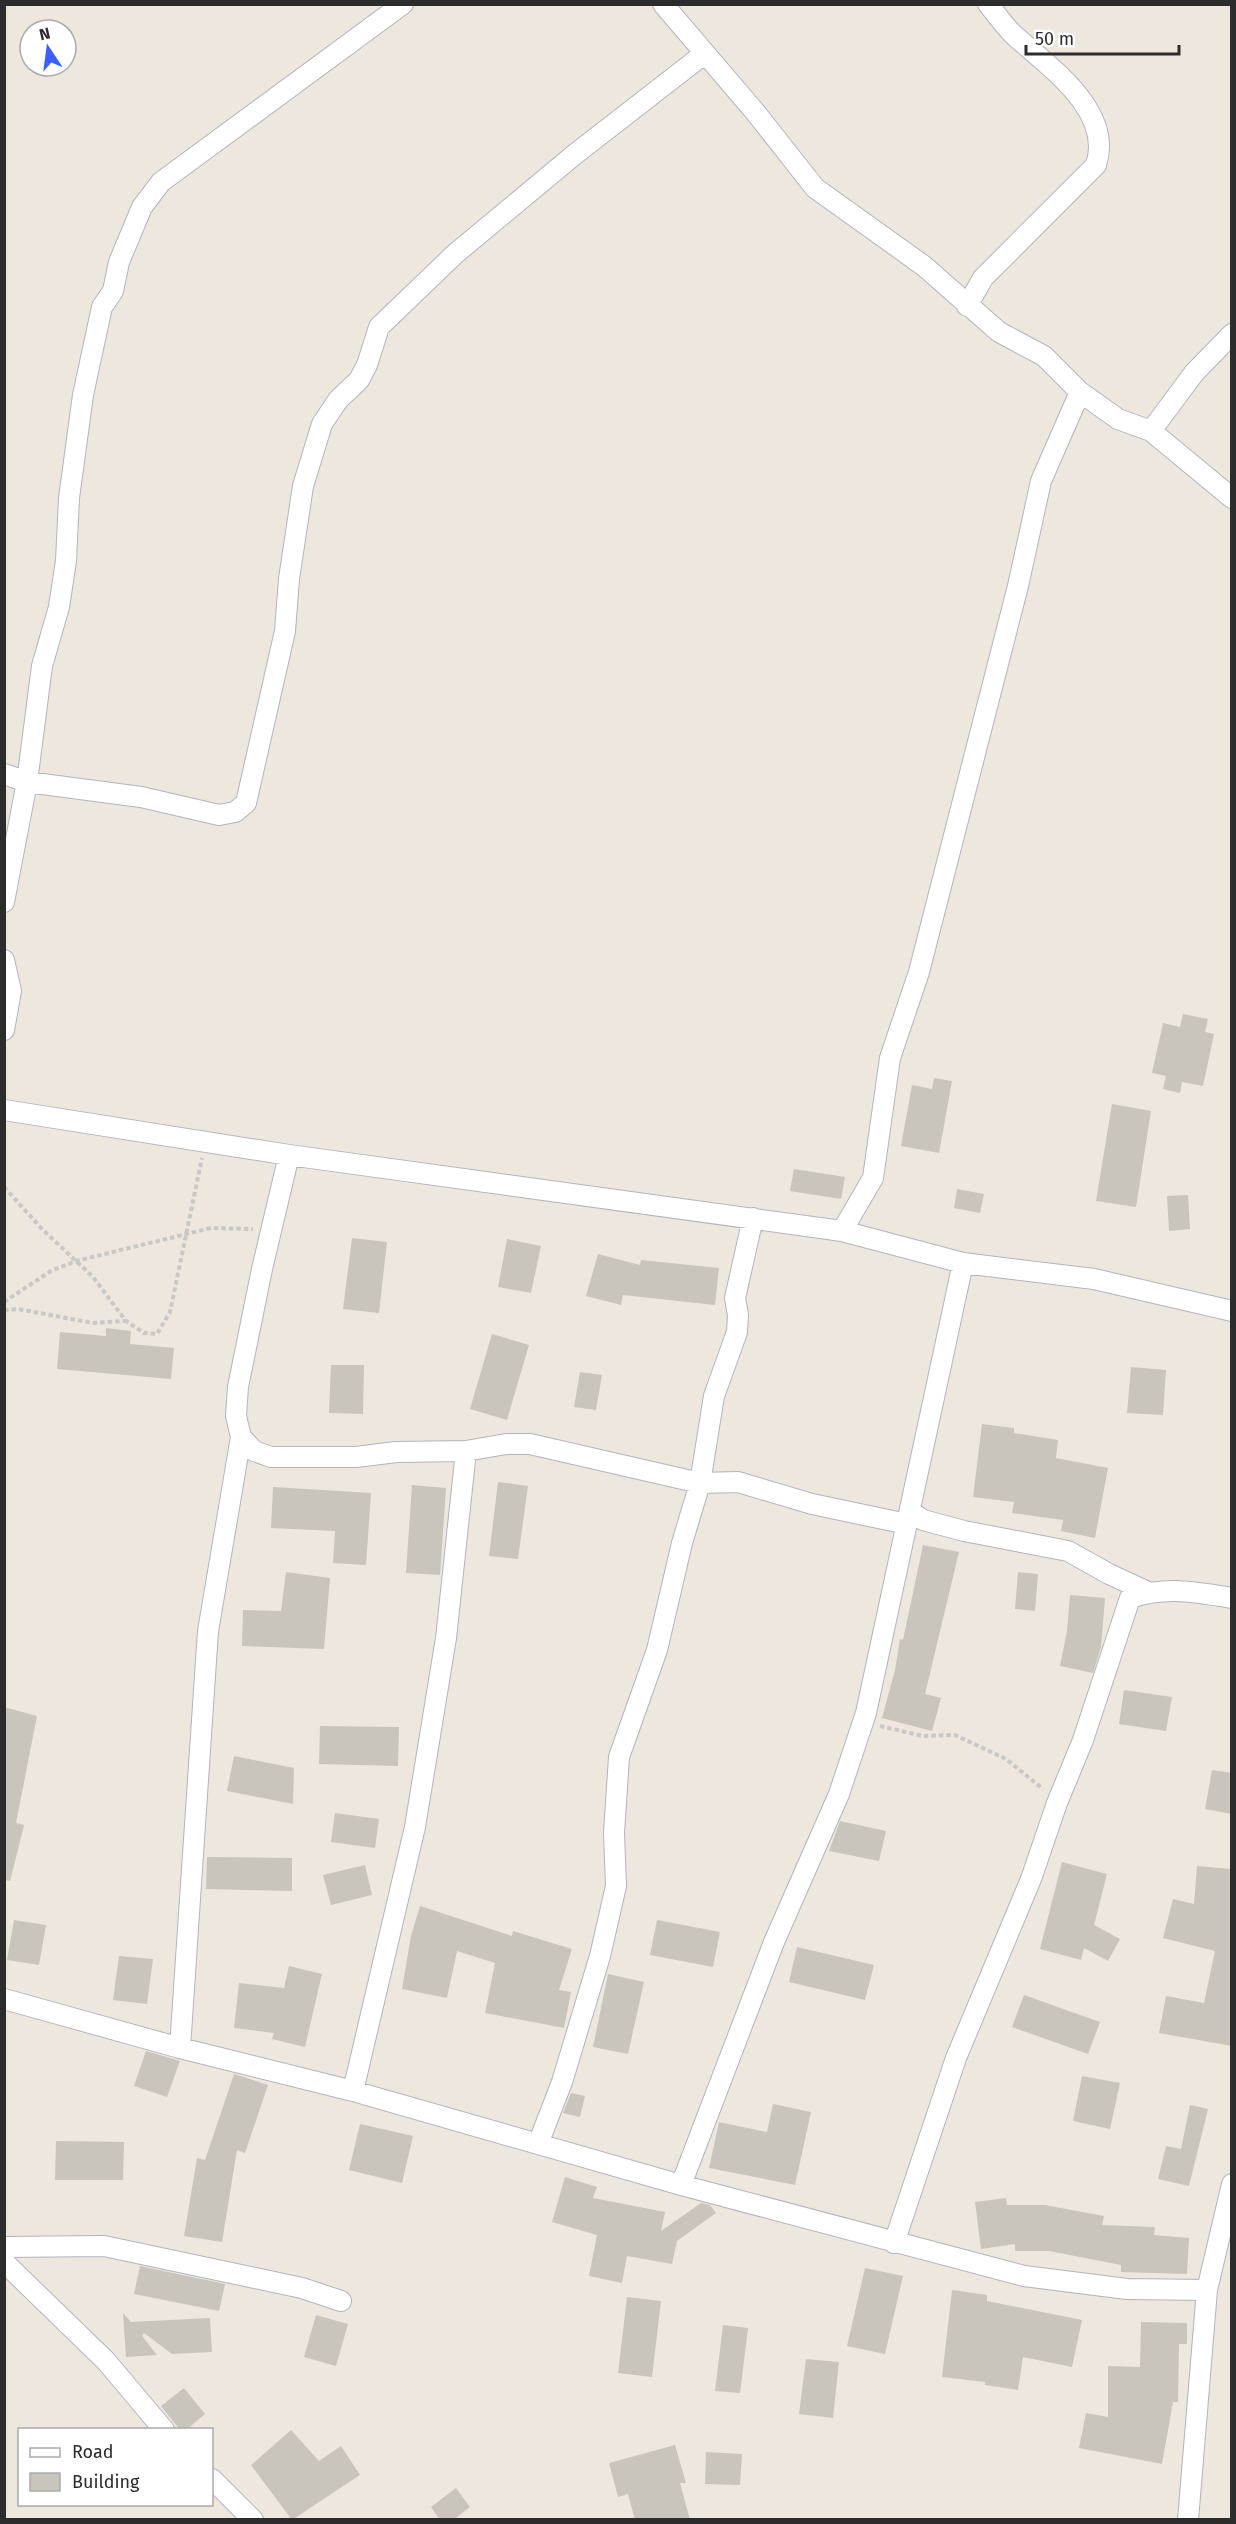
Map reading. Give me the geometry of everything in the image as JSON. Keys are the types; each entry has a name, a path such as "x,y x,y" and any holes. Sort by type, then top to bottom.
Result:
{"street":[{"path":"4,902 27,782 42,666 59,607 64,573 69,498 83,395 102,307 113,291 119,262 142,207 161,182 404,4"},
{"path":"663,4 815,188 862,224 924,266 999,332 1044,356 1080,392 1118,419 1151,431 1232,498"},
{"path":"967,306 982,278 1095,165 1101,151 1097,131 1075,90 1013,34 988,4"},
{"path":"4,774 27,782 108,790 219,815 235,812 246,803 285,631 289,579 303,486 322,424 338,400 359,380 368,365 379,327 455,254 574,155 704,54"},
{"path":"1151,431 1194,373 1232,334"},
{"path":"842,1231 873,1178 890,1058 919,972 1018,586 1041,481 1080,392"},
{"path":"4,960 10,991 4,1030"},
{"path":"4,1110 289,1155 842,1231 963,1263 1094,1279 1232,1311"},
{"path":"180,2048 208,1631 241,1437 236,1416 238,1387 289,1155"},
{"path":"538,2144 562,2082 600,1956 616,1886 614,1833 619,1757 657,1650 682,1543 700,1483 714,1396 737,1332 738,1315 735,1298 753,1218"},
{"path":"681,2185 774,1942 839,1794 867,1713 963,1263"},
{"path":"241,1437 254,1451 271,1457 356,1457 396,1452 466,1451 506,1444 530,1444 700,1483 738,1482 812,1504 923,1520 964,1531 1068,1551 1125,1583 1149,1592"},
{"path":"353,2091 415,1827 446,1638 466,1451"},
{"path":"894,2242 956,2058 1031,1879 1057,1803 1083,1740 1130,1598 1149,1592 1178,1589 1232,1598"},
{"path":"4,1999 180,2048 353,2091 681,2185 1035,2278 1127,2289 1207,2290"},
{"path":"1188,2520 1207,2290 1232,2184"},
{"path":"4,2247 104,2246 302,2288 341,2301"},
{"path":"4,2262 106,2361 162,2428"},
{"path":"213,2480 253,2520"}],"path":[{"path":"4,1187 93,1277 126,1321 144,1333 157,1334 170,1312 205,1142"},
{"path":"4,1302 51,1271 76,1261 211,1228 255,1229 272,1225"},
{"path":"4,1310 18,1309 93,1323 126,1321"},
{"path":"867,1713 879,1725 896,1732 942,1737 955,1735 1006,1759 1031,1777 1057,1803"}],"building":[{"path":"1183,1014 1208,1019 1205,1032 1214,1034 1203,1086 1182,1082 1180,1093 1163,1089 1166,1076 1152,1073 1163,1023 1180,1027"},
{"path":"934,1078 952,1081 939,1153 901,1146 912,1085 932,1089"},
{"path":"1112,1104 1151,1111 1136,1207 1096,1201"},
{"path":"794,1169 845,1177 841,1199 790,1191"},
{"path":"957,1189 984,1194 980,1213 954,1208"},
{"path":"1188,1195 1190,1229 1169,1231 1167,1196"},
{"path":"352,1238 387,1242 379,1313 343,1309"},
{"path":"507,1239 541,1246 531,1293 498,1287"},
{"path":"598,1254 640,1265 641,1260 719,1268 715,1305 623,1295 621,1305 586,1296"},
{"path":"106,1328 131,1331 130,1344 174,1348 171,1379 57,1369 60,1332 106,1336"},
{"path":"492,1334 529,1345 507,1420 470,1409"},
{"path":"331,1365 364,1365 363,1414 329,1413"},
{"path":"1131,1367 1166,1370 1163,1415 1127,1413"},
{"path":"580,1372 602,1375 596,1410 574,1407"},
{"path":"982,1424 1014,1428 1014,1433 1058,1440 1056,1458 1108,1468 1095,1538 1061,1531 1063,1520 1012,1513 1014,1502 973,1497"},
{"path":"498,1482 528,1486 518,1559 489,1556"},
{"path":"412,1485 446,1488 440,1575 406,1573"},
{"path":"273,1487 371,1493 366,1565 333,1563 335,1531 271,1528"},
{"path":"923,1545 959,1552 925,1694 941,1698 932,1731 882,1718 895,1670 900,1639 903,1640"},
{"path":"286,1572 330,1578 324,1649 242,1646 243,1610 281,1611"},
{"path":"1018,1572 1038,1574 1035,1611 1015,1609"},
{"path":"1070,1595 1105,1598 1101,1647 1093,1673 1060,1666 1067,1631"},
{"path":"1124,1690 1172,1697 1166,1731 1119,1724"},
{"path":"4,1707 37,1716 16,1823 24,1825 10,1881 4,1880"},
{"path":"320,1726 399,1727 398,1766 319,1764"},
{"path":"234,1756 294,1768 293,1804 227,1791"},
{"path":"1212,1770 1232,1773 1232,1814 1205,1809"},
{"path":"335,1813 379,1819 375,1848 331,1842"},
{"path":"840,1821 886,1831 879,1861 829,1851"},
{"path":"207,1857 292,1858 292,1891 206,1889"},
{"path":"1062,1862 1107,1874 1094,1925 1120,1939 1108,1961 1084,1948 1081,1960 1040,1949"},
{"path":"365,1865 372,1895 331,1905 323,1875"},
{"path":"1197,1866 1232,1869 1232,2046 1159,2033 1166,1996 1204,2003 1215,1951 1163,1938 1173,1899 1194,1904"},
{"path":"420,1906 512,1936 513,1931 572,1949 559,1990 571,1992 564,2028 485,2013 495,1963 457,1951 447,1998 402,1989 411,1936"},
{"path":"14,1920 46,1925 39,1965 7,1960"},
{"path":"657,1920 720,1932 713,1967 650,1955"},
{"path":"797,1947 874,1965 865,2000 789,1982"},
{"path":"119,1956 153,1959 147,2004 113,2000"},
{"path":"289,1966 322,1974 305,2047 272,2039 274,2033 234,2028 239,1983 284,1988"},
{"path":"608,1974 644,1982 628,2054 593,2047"},
{"path":"1024,1995 1100,2022 1088,2054 1012,2027"},
{"path":"146,2051 180,2061 167,2097 134,2086"},
{"path":"234,2074 268,2085 245,2153 237,2150 222,2242 184,2236 197,2158 205,2160"},
{"path":"1082,2076 1120,2083 1110,2129 1073,2121"},
{"path":"571,2093 585,2096 580,2117 563,2113"},
{"path":"773,2104 811,2112 795,2185 709,2168 719,2122 767,2132"},
{"path":"1190,2105 1208,2109 1189,2186 1158,2179 1166,2146 1181,2149"},
{"path":"360,2124 413,2136 402,2183 349,2170"},
{"path":"56,2141 124,2142 123,2180 55,2180"},
{"path":"565,2177 597,2187 593,2198 665,2212 661,2231 701,2203 710,2205 716,2213 677,2241 672,2264 627,2256 622,2283 589,2276 597,2235 552,2222"},
{"path":"1006,2198 1007,2205 1045,2205 1104,2216 1102,2225 1155,2227 1154,2235 1189,2238 1187,2274 1121,2272 1121,2265 1049,2251 1015,2251 1015,2244 981,2249 975,2202"},
{"path":"140,2266 225,2284 219,2311 134,2294"},
{"path":"865,2268 903,2276 885,2354 847,2346"},
{"path":"952,2290 987,2295 987,2301 1082,2320 1072,2367 1023,2357 1018,2390 985,2385 985,2382 942,2377"},
{"path":"627,2297 661,2301 652,2377 618,2373"},
{"path":"123,2313 131,2322 210,2318 212,2352 172,2354 144,2333 142,2336 157,2355 126,2357"},
{"path":"316,2315 348,2324 336,2366 304,2357"},
{"path":"1141,2322 1187,2323 1187,2344 1179,2344 1178,2402 1173,2402 1162,2464 1079,2448 1086,2413 1108,2417 1108,2366 1140,2367"},
{"path":"723,2325 748,2328 740,2393 715,2391"},
{"path":"806,2359 839,2362 833,2418 799,2414"},
{"path":"184,2388 205,2414 188,2428 178,2428 161,2406"},
{"path":"291,2430 319,2461 341,2446 360,2475 292,2520 251,2465"},
{"path":"675,2445 686,2483 680,2483 690,2520 635,2520 628,2494 618,2497 609,2463"},
{"path":"706,2452 742,2454 740,2485 705,2484"},
{"path":"456,2488 470,2507 453,2520 440,2520 431,2507"}]}
